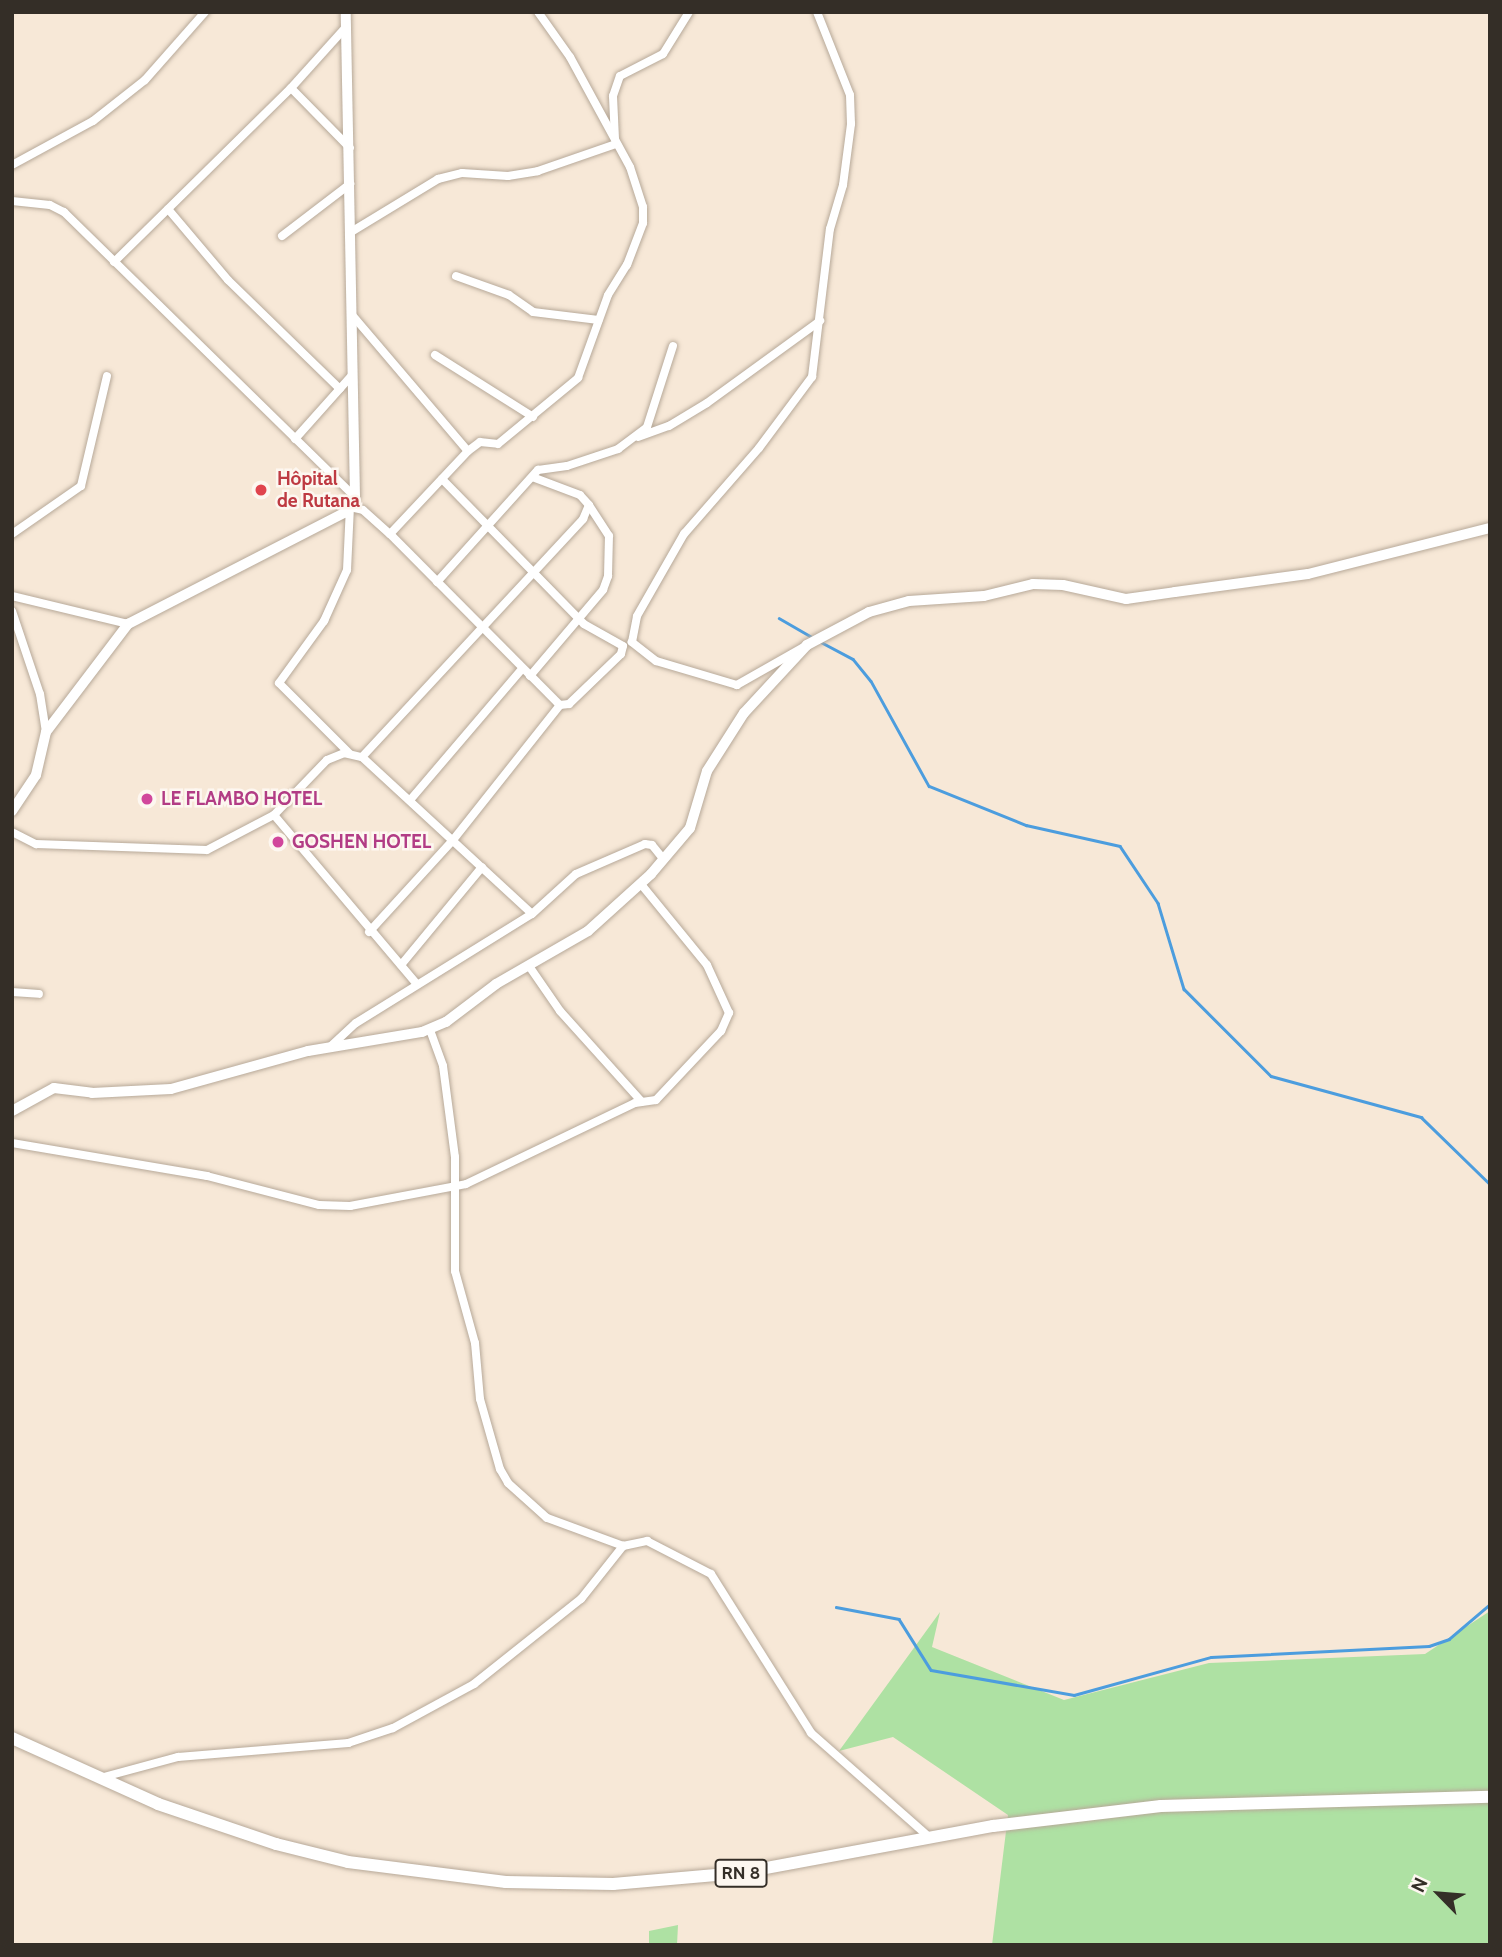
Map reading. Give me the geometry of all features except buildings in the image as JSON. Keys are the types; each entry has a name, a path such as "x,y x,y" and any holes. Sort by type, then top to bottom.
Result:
{"main road":[{"path":"12,811 36,775 46,733 128,624 352,502 355,372 346,12"},
{"name":"RN 8","path":"12,1738 169,1808 276,1844 348,1861 506,1882 613,1884 739,1873 930,1838 1161,1806 1490,1797"}],"street":[{"path":"12,165 93,121 145,80 205,12"},
{"path":"390,534 468,451 480,442 498,444 578,378 599,320 643,223 643,206 635,180 570,57 538,12"},
{"path":"616,143 613,96 620,76 663,54 689,12"},
{"path":"817,12 850,95 851,124 843,185 830,229 812,377 759,448 684,534 637,616 632,642 656,661 737,685 869,612 909,601 984,596 1048,583 1126,599 1308,574 1490,528"},
{"path":"114,262 291,88 346,27"},
{"path":"291,88 350,148"},
{"path":"351,232 438,179 462,173 508,176 538,171 616,143"},
{"path":"282,236 350,184"},
{"path":"12,201 50,205 64,212 295,439 352,502 390,534 560,705"},
{"path":"168,209 228,280 340,389"},
{"path":"456,276 509,295 533,313 599,320"},
{"path":"353,316 468,451"},
{"path":"438,582 538,470 618,449 635,438 669,426 707,403 820,321"},
{"path":"635,438 653,418 673,346"},
{"path":"435,355 533,416"},
{"path":"295,439 355,372"},
{"path":"12,534 81,486 107,376"},
{"path":"530,676 577,617 603,590 608,576 609,536 589,505 565,485 532,477"},
{"path":"369,932 453,840 560,705 578,696 621,654 623,646 577,617 442,479"},
{"path":"350,754 279,683 324,621 347,570 352,502"},
{"path":"362,757 583,519 589,505"},
{"path":"12,596 128,624"},
{"path":"12,611 40,694 46,733"},
{"path":"12,1111 54,1088 92,1093 172,1089 328,1049 430,1030 588,931 640,884 691,828 707,771 744,713 807,645"},
{"path":"411,799 522,669"},
{"path":"14,836 37,844 207,850 274,815 327,760 350,754 362,757 411,799 532,914"},
{"path":"274,815 324,870 369,932 417,984"},
{"path":"328,1049 356,1023 386,1008 417,984 532,914 576,874 645,844 652,845 664,859"},
{"path":"401,965 482,867"},
{"path":"12,1143 207,1176 319,1205 350,1206 457,1186 642,1102 656,1100 681,1079 721,1031 729,1013 707,965 640,884"},
{"path":"529,966 561,1011 642,1102"},
{"path":"12,992 39,994"},
{"path":"430,1030 443,1066 457,1186 452,1246 455,1271 475,1343 480,1399 500,1469 508,1483 547,1518 623,1546 647,1541 711,1574 811,1733 930,1838"},
{"path":"100,1778 178,1758 348,1743 393,1728 474,1684 560,1617 581,1599 623,1546"}],"green space":[{"path":"1490,1611 1490,1945 992,1945 1008,1815 893,1737 839,1751 940,1612 932,1647 1064,1700 1209,1663 1425,1654"},
{"path":"678,1925 677,1945 649,1945 649,1931"}],"waterway":[{"path":"779,618 812,637"},
{"path":"821,642 853,659 871,681 929,786 1026,825 1120,846 1158,903 1184,989 1271,1076 1421,1117 1490,1184"},
{"path":"836,1607 899,1619 931,1670 1074,1695 1211,1657 1429,1646 1449,1639 1490,1604"}],"place":[{"name":"Hôpital de Rutana","path":"261,490"},
{"name":"LE FLAMBO HOTEL","path":"147,799"},
{"name":"GOSHEN HOTEL","path":"278,842"}]}
